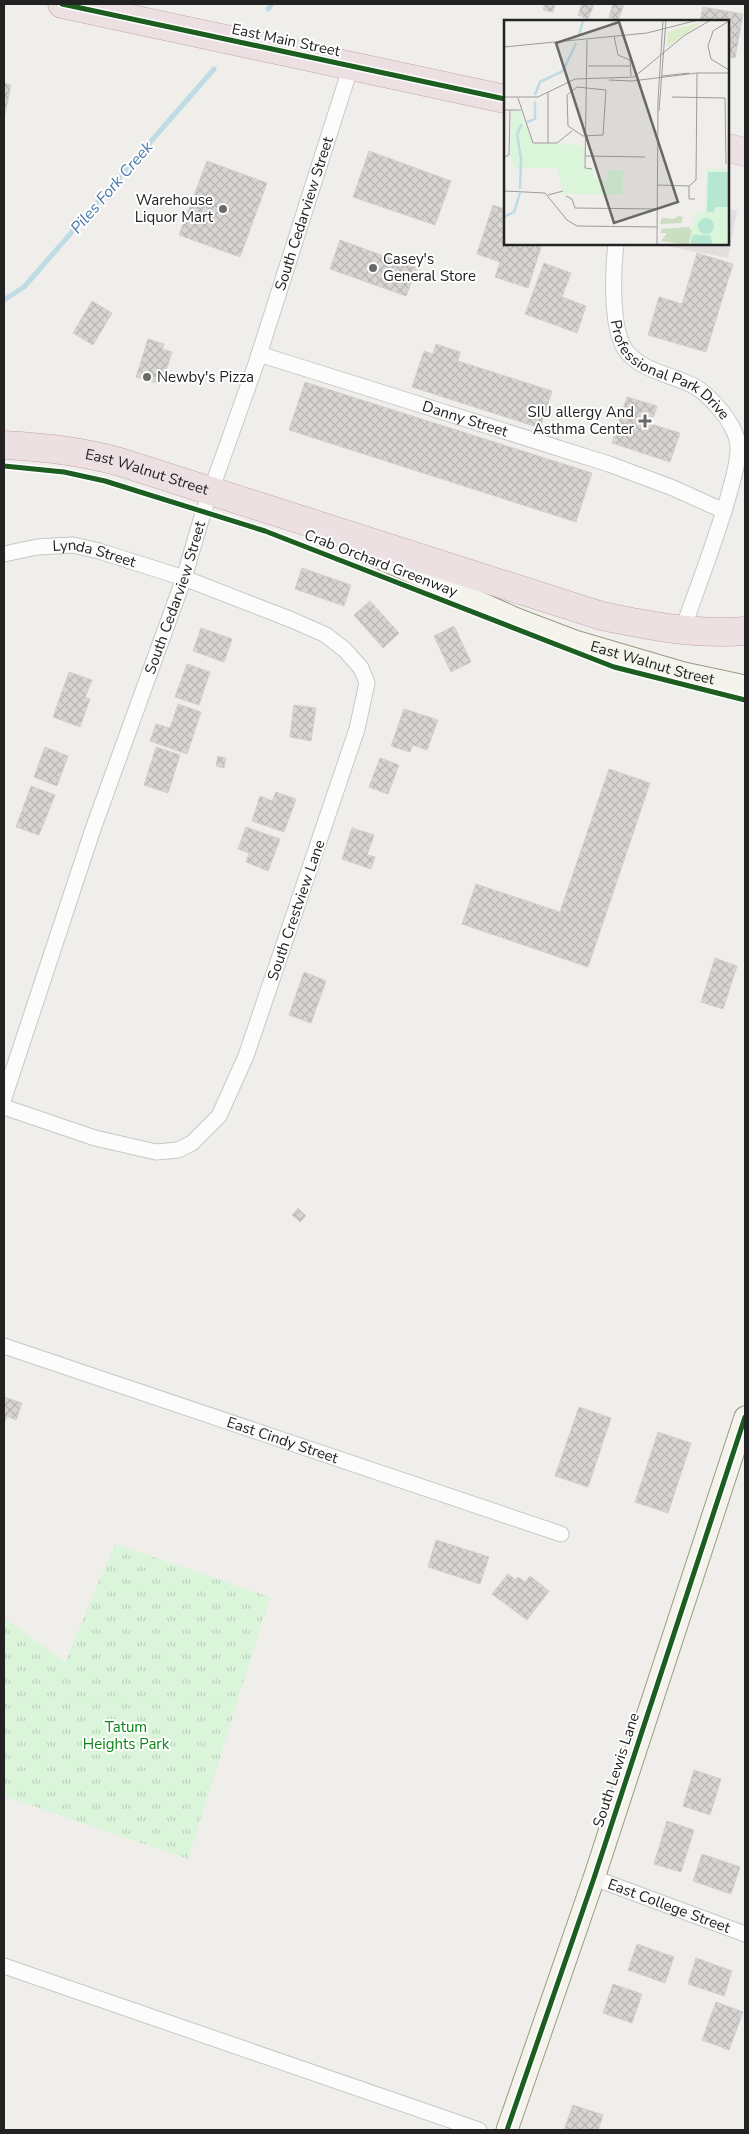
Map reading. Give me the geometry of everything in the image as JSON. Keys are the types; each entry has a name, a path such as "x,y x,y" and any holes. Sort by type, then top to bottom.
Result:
{"highway":[{"name":"East Main Street","path":"62,4 504,99"},
{"path":"729,148 745,152"},
{"name":"East Walnut Street","path":"4,445 52,447 98,456 602,616 682,631 718,633 745,631"}],"street":[{"name":"South Cedarview Street","path":"4,1098 93,829 184,578 211,491 259,354 351,66"},
{"name":"Professional Park Drive","path":"616,245 613,264 614,305 621,340 626,351 638,362 695,387 713,400 729,420 738,444 737,464 724,511 682,631"},
{"name":"Danny Street","path":"259,354 609,464 673,488 724,511"},
{"name":"East Walnut Street","path":"286,515 491,607 575,641 684,673 745,686"},
{"name":"Lynda Street","path":"4,554 37,547 73,545 100,550 184,578"},
{"name":"South Crestview Lane","path":"4,1107 96,1138 156,1152 178,1150 192,1143 219,1116 246,1056 357,729 367,683 361,668 345,650 326,636 292,620 184,578"},
{"name":"East Cindy Street","path":"4,1346 561,1534"},
{"name":"South Lewis Lane","path":"507,2130 594,1878 745,1417"},
{"name":"East College Street","path":"594,1878 745,1934"},
{"path":"4,1966 479,2130"}],"green space":[{"name":"Tatum Heights Park","path":"115,1544 270,1597 188,1859 4,1796 4,1618 65,1662"}],"shaded area":[{"path":"729,209 737,211 728,258 661,245 729,245"}],"building":[{"path":"545,4 555,4 553,12 543,10"},
{"path":"582,4 594,4 588,19 578,15"},
{"path":"613,4 624,4 618,20 609,17"},
{"path":"703,7 743,14 735,58 729,57 729,20 700,20"},
{"path":"4,83 11,85 4,118"},
{"name":"Casey's General Store","path":"369,151 451,181 435,225 353,197"},
{"name":"Warehouse Liquor Mart","path":"207,161 267,183 240,257 179,235"},
{"path":"493,205 504,209 504,245 542,245 528,288 495,277 500,262 477,254"},
{"name":"Casey's General Store","path":"340,240 417,268 406,296 330,269"},
{"path":"697,253 733,264 706,352 648,335 659,297 682,304"},
{"path":"544,263 571,273 562,297 586,306 577,333 525,314"},
{"path":"92,301 112,313 93,345 73,333"},
{"path":"148,339 164,344 162,349 172,352 164,377 159,375 157,383 136,377"},
{"path":"436,344 460,352 458,361 552,391 540,428 412,387 424,351 433,354"},
{"path":"305,382 592,473 576,522 289,430"},
{"path":"627,397 657,406 651,424 680,433 670,462 612,443"},
{"path":"302,568 351,585 344,606 295,589"},
{"path":"370,601 399,633 383,648 354,615"},
{"path":"454,626 471,662 451,672 434,636"},
{"path":"201,628 232,639 224,662 193,651"},
{"path":"187,664 210,672 199,705 175,697"},
{"path":"69,672 92,680 85,697 90,699 80,727 53,717"},
{"path":"178,704 201,712 187,754 150,741 156,724 170,728"},
{"path":"294,705 316,708 311,741 290,737"},
{"path":"404,709 438,720 427,750 413,745 410,752 391,746"},
{"path":"45,747 68,756 57,786 34,777"},
{"path":"156,747 180,755 168,793 144,785"},
{"path":"218,756 226,758 224,768 216,766"},
{"path":"380,758 399,765 388,794 369,787"},
{"path":"609,769 650,783 588,967 462,924 476,884 560,912"},
{"path":"31,786 55,795 39,835 16,827"},
{"path":"276,792 296,799 284,832 252,821 260,796 272,801"},
{"path":"246,827 280,839 268,871 246,862 249,853 238,849"},
{"path":"352,828 374,835 367,855 375,857 371,869 342,859"},
{"path":"715,958 737,966 723,1009 701,1002"},
{"path":"304,972 326,981 311,1023 289,1015"},
{"path":"298,1208 306,1216 300,1222 292,1215"},
{"path":"4,1397 22,1403 16,1420 7,1416 4,1424"},
{"path":"579,1407 611,1418 588,1487 555,1476"},
{"path":"658,1432 691,1443 668,1513 635,1502"},
{"path":"436,1540 489,1557 480,1584 428,1567"},
{"path":"508,1574 516,1580 518,1577 525,1582 530,1576 549,1591 527,1620 492,1594"},
{"path":"694,1770 721,1779 710,1815 683,1806"},
{"path":"667,1821 694,1830 681,1872 654,1864"},
{"path":"702,1854 740,1867 731,1894 693,1881"},
{"path":"637,1944 674,1957 665,1983 628,1970"},
{"path":"696,1958 732,1971 724,1996 688,1984"},
{"path":"613,1984 642,1994 632,2023 603,2013"},
{"path":"716,2002 743,2012 729,2050 702,2040"},
{"path":"573,2105 603,2115 598,2130 564,2130"}],"waterway":[{"name":"Piles Fork Creek","path":"268,9 272,4"},
{"name":"Piles Fork Creek","path":"4,300 24,287 214,69"}],"cycle path":[{"path":"62,4 504,99"},
{"name":"Crab Orchard Greenway","path":"4,466 64,472 105,481 265,531 614,667 745,700"},
{"path":"507,2130 594,1878 745,1417"}],"place":[{"name":"Warehouse Liquor Mart","path":"223,209"},
{"name":"Casey's General Store","path":"373,268"},
{"name":"Newby's Pizza","path":"147,377"},
{"name":"SIU allergy And Asthma Center","path":"645,421"}]}
